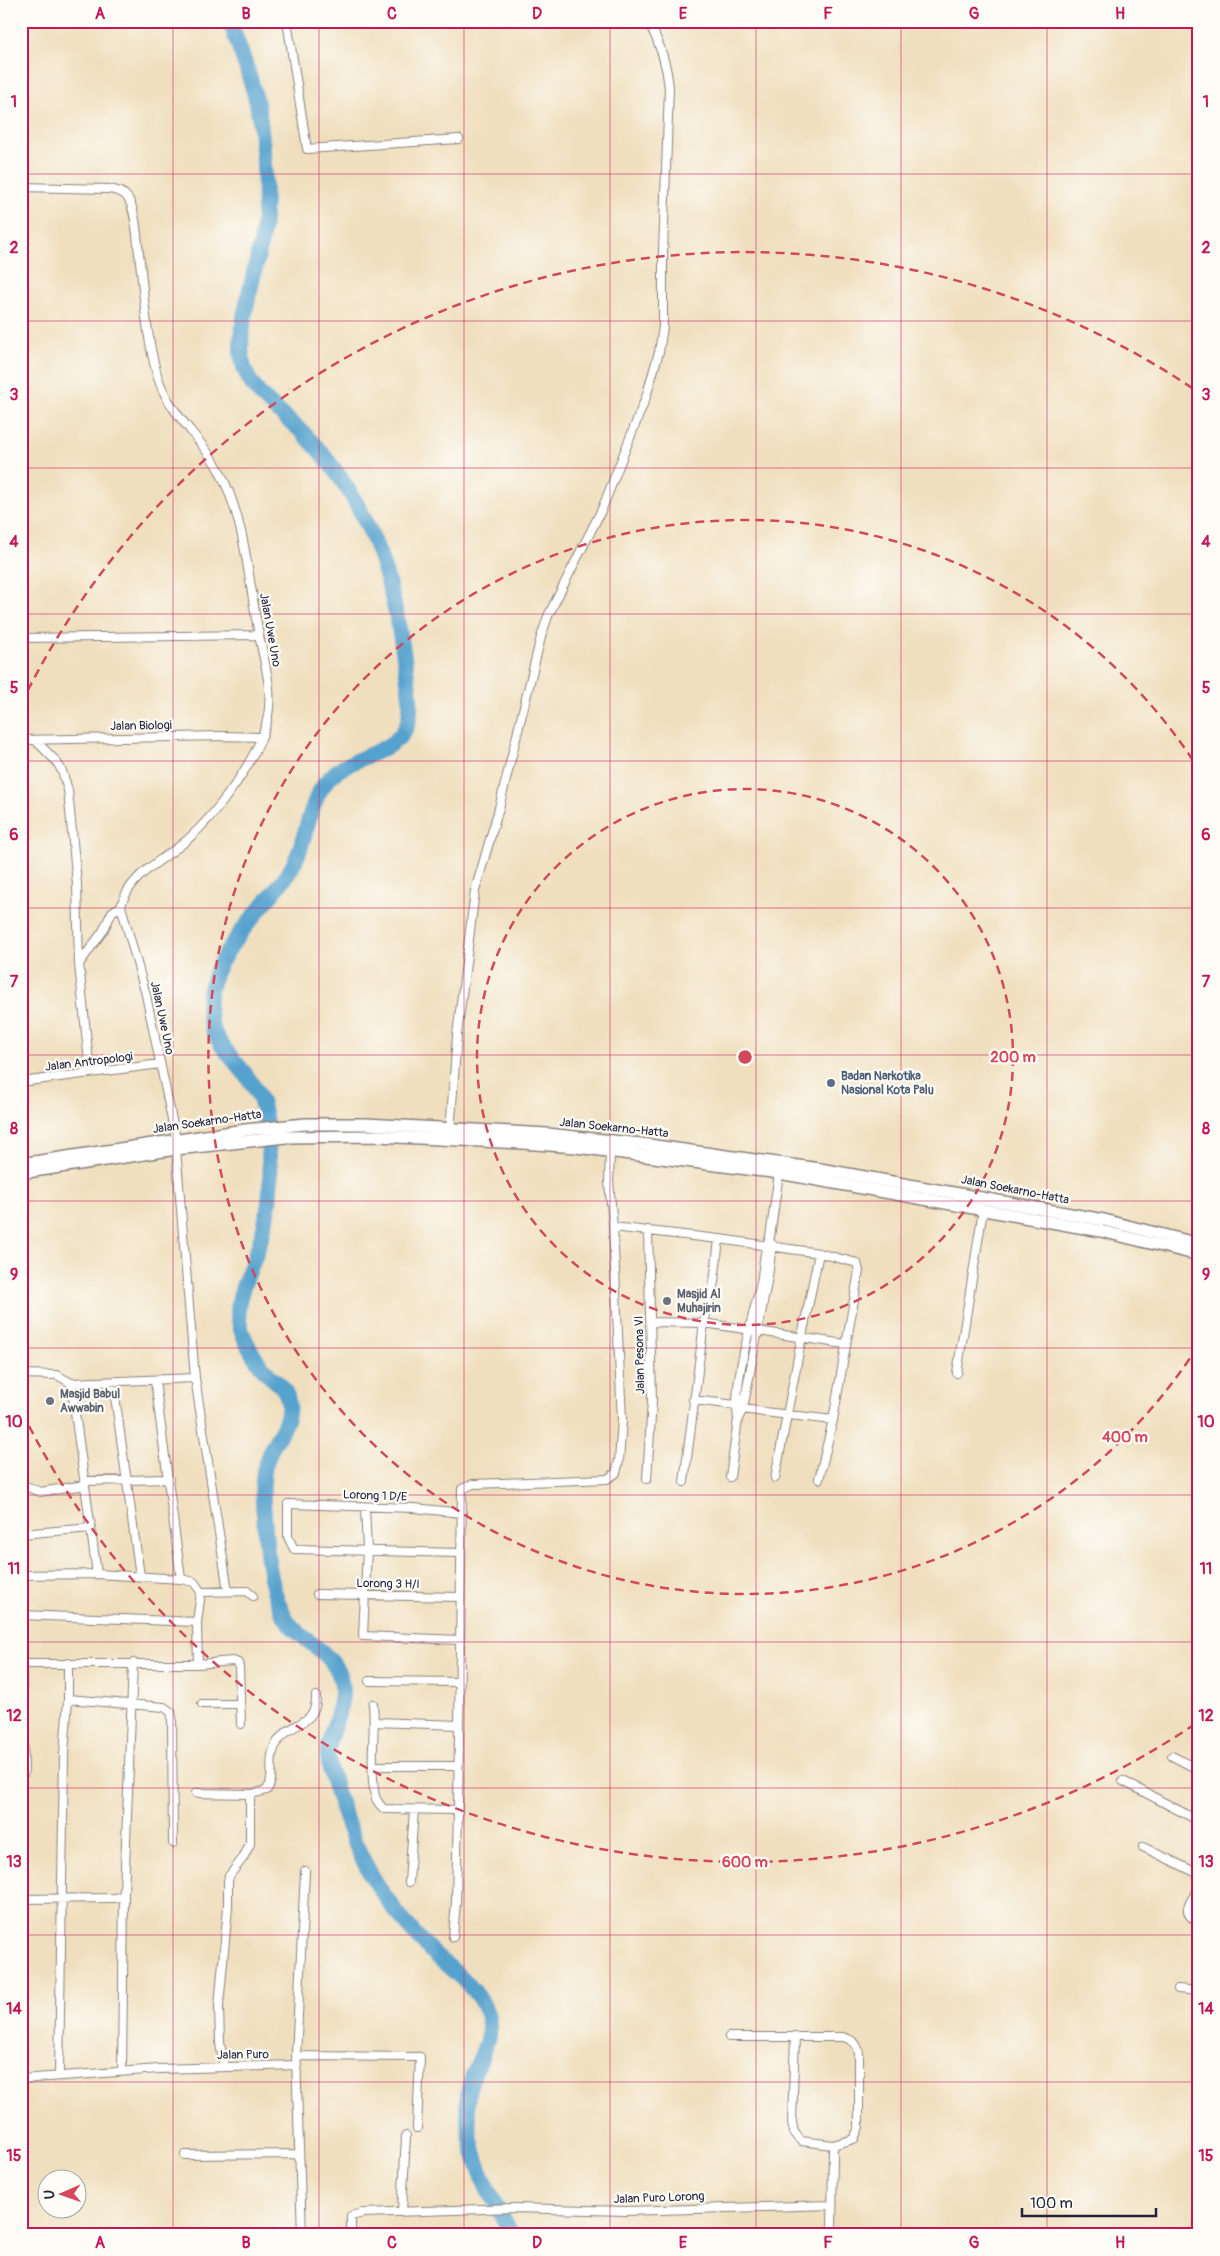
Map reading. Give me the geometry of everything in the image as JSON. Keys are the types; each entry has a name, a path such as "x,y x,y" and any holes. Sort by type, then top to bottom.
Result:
{"main road":[{"name":"Jalan Soekarno-Hatta","path":"21,1164 247,1135 357,1124 522,1143 820,1169 951,1198 983,1210 1100,1231 1199,1255"},
{"name":"Jalan Soekarno-Hatta","path":"450,1134 576,1137 726,1160 779,1173 1104,1220 1199,1244"},
{"name":"Jalan Soekarno-Hatta","path":"21,1173 176,1144"}],"street":[{"path":"286,21 307,149 459,139"},
{"path":"450,1134 457,1035 475,891 499,808 541,637 548,616 602,509 646,397 659,352 663,326 663,251 669,88 662,50 648,21"},
{"name":"Jalan Uwe Uno","path":"21,186 109,189 117,190 129,199 135,221 144,300 158,378 173,410 210,456 234,500 270,690 268,716 251,759 205,823 160,861 138,875 124,894 121,906 146,995 176,1144 195,1378 228,1591"},
{"path":"21,638 259,635"},
{"name":"Jalan Biologi","path":"21,740 212,736 261,737"},
{"path":"35,740 56,761 62,771 68,790 76,884 79,964 90,1072"},
{"path":"79,964 103,931 112,912 121,906"},
{"name":"Jalan Antropologi","path":"21,1082 160,1064"},
{"path":"453,1938 456,1902 458,1810 461,1492 466,1486 607,1479 616,1473 620,1461 622,1420 609,1181 610,1151"},
{"path":"739,1407 758,1330 779,1173"},
{"path":"957,1373 983,1210"},
{"path":"613,1227 719,1239 819,1254 853,1261 859,1265 833,1420 819,1479"},
{"name":"Jalan Pesona VI","path":"647,1478 652,1401 648,1230"},
{"path":"684,1482 704,1323 714,1282 719,1239"},
{"path":"730,1477 749,1330 769,1247"},
{"path":"776,1478 819,1254"},
{"path":"650,1322 704,1323 802,1336 845,1344"},
{"path":"21,1374 56,1375 71,1383 195,1378"},
{"path":"155,1381 181,1579"},
{"path":"113,1382 140,1576"},
{"path":"71,1383 97,1574"},
{"path":"693,1400 833,1420"},
{"path":"21,1484 40,1492 85,1483 168,1479"},
{"name":"Lorong 1 D/E","path":"367,1550 294,1549 288,1537 288,1504 414,1508 462,1513"},
{"path":"365,1507 367,1550 363,1636 460,1640"},
{"path":"21,1534 91,1528"},
{"path":"367,1550 460,1553"},
{"path":"21,1575 97,1574 181,1579 194,1582 201,1592 197,1622 198,1664"},
{"path":"201,1592 247,1591 253,1596"},
{"name":"Lorong 3 H/I","path":"317,1594 459,1597"},
{"path":"21,1615 197,1622"},
{"path":"21,1632 24,1664 22,1704 24,1773"},
{"path":"24,1664 198,1664 228,1661 238,1663 241,1724"},
{"path":"59,2075 64,1755 68,1699 68,1663"},
{"path":"122,2071 124,1893 132,1663"},
{"path":"369,1681 459,1682"},
{"path":"196,1793 252,1794 267,1790 270,1785 270,1755 273,1748 279,1739 308,1719 316,1705 316,1696"},
{"path":"68,1699 164,1707 171,1712 173,1843"},
{"path":"202,1704 240,1704"},
{"path":"373,1704 375,1722 373,1766 375,1797 381,1806 384,1808 414,1810 458,1810"},
{"path":"375,1722 459,1725"},
{"path":"1172,1756 1199,1770"},
{"path":"373,1766 458,1766"},
{"path":"1123,1781 1199,1822"},
{"path":"224,2067 220,2043 219,2006 228,1907 228,1882 229,1876 248,1851 250,1844 249,1810 252,1794"},
{"path":"409,1882 414,1810"},
{"path":"1142,1847 1199,1874"},
{"path":"302,2235 296,2056 305,1871"},
{"path":"1199,1888 1187,1909 1188,1917 1199,1923"},
{"path":"21,1899 114,1898 120,1897 124,1893"},
{"path":"1178,1989 1199,1991"},
{"path":"729,2037 795,2036 843,2037 851,2040 858,2049 859,2127 854,2139 833,2145 801,2141 793,2128 795,2036"},
{"path":"296,2056 420,2057 417,2128"},
{"name":"Jalan Puro","path":"21,2079 122,2071 297,2066"},
{"path":"402,2211 406,2136"},
{"path":"832,2235 833,2145"},
{"path":"185,2155 299,2154"},
{"name":"Jalan Puro Lorong","path":"352,2235 352,2215 363,2213 514,2208 625,2211 832,2205"},
{"path":"1197,2235 1199,2214"}],"waterway":[{"path":"230,21 257,104 264,166 265,200 263,229 244,316 241,350 243,364 247,376 262,396 300,430 329,463 363,515 385,571 393,601 410,694 409,718 402,734 386,747 345,766 326,782 313,806 296,860 279,886 230,948 213,980 209,997 209,1015 213,1030 220,1043 255,1090 264,1112 268,1136 270,1178 268,1210 260,1243 242,1290 238,1312 241,1330 249,1347 265,1371 284,1390 289,1404 284,1426 269,1454 263,1477 266,1542 273,1587 283,1613 296,1631 324,1653 336,1668 340,1677 342,1696 329,1741 328,1759 352,1836 378,1887 406,1924 427,1947 468,1984 486,2011 489,2032 468,2094 469,2132 473,2150 486,2185 512,2235"}],"place":[{"name":"Badan Narkotika Nasional Kota Palu","path":"831,1083"},
{"name":"Masjid Al Muhajirin","path":"667,1301"},
{"name":"Masjid Babul Awwabin","path":"50,1401"}]}
